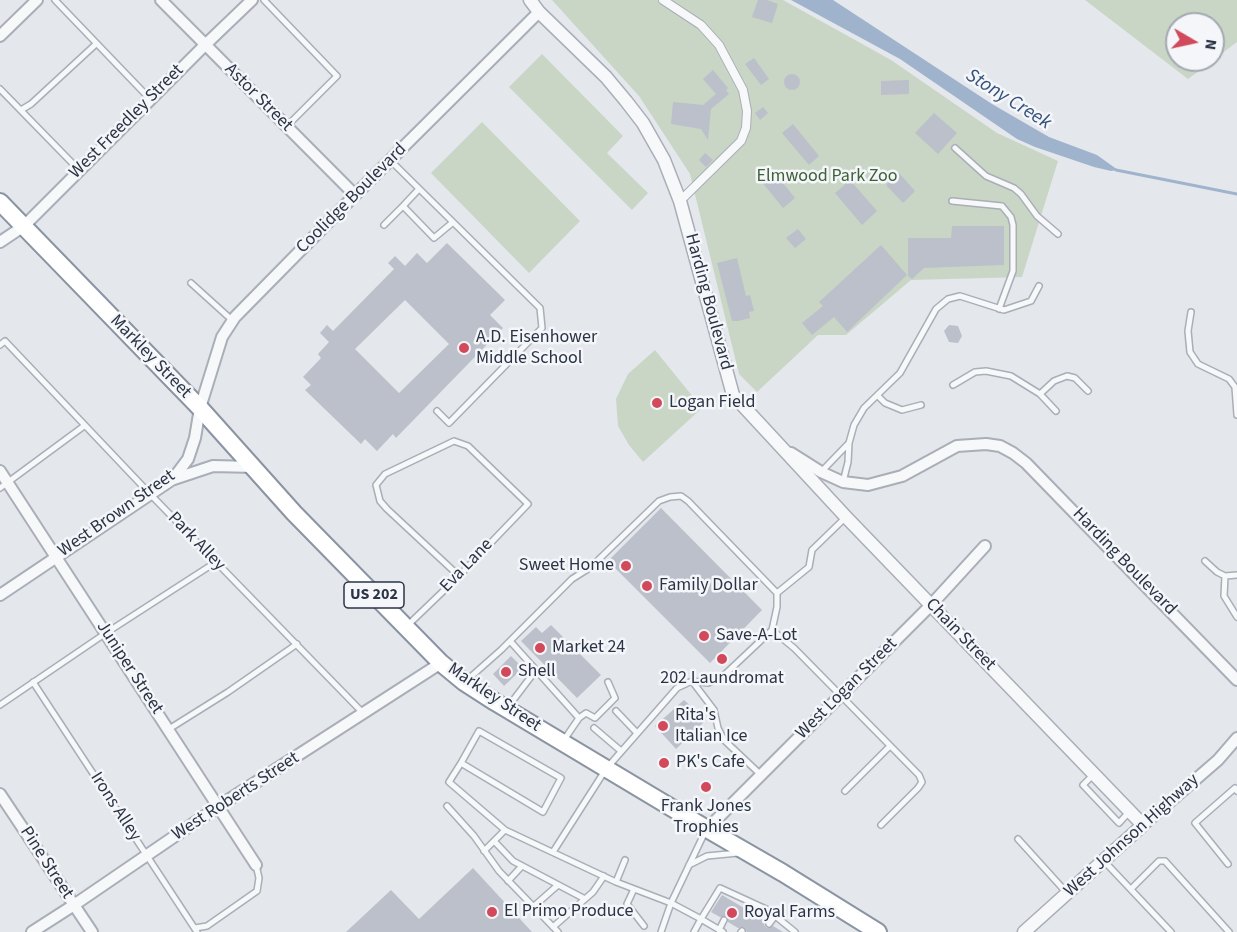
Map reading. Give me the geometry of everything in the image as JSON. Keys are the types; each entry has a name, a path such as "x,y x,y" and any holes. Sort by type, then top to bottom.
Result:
{"highway":[{"name":"Markley Street","path":"0,202 200,408 294,513 441,663 506,709 878,932"}],"street":[{"path":"0,36 37,0"},
{"name":"Astor Street","path":"161,0 355,195"},
{"name":"West Freedley Street","path":"0,242 24,226 252,0"},
{"path":"663,0 701,25 719,45 743,90 747,111 746,128 741,141 680,201"},
{"name":"Harding Boulevard","path":"535,4 606,77 643,123 664,160 680,201 733,395 778,445 821,472 843,482 868,485 902,476 944,452 964,445 1000,446 1026,463 1237,680"},
{"name":"Coolidge Boulevard","path":"200,408 222,337 233,321 390,160 535,4"},
{"name":"West Brown Street","path":"0,595 173,479 188,459 195,438 200,408"},
{"name":"Chain Street","path":"778,445 1143,825"},
{"path":"173,479 213,466 254,467"},
{"name":"Juniper Street","path":"0,471 4,485 57,558 256,865"},
{"name":"West Logan Street","path":"707,830 760,774 931,605 985,546"},
{"name":"West Roberts Street","path":"35,931 219,806 441,663"},
{"name":"West Johnson Highway","path":"1024,932 1218,760 1237,738"},
{"name":"Pine Street","path":"0,794 92,932"}],"lane":[{"path":"55,0 150,99"},
{"path":"264,0 337,76 286,126"},
{"path":"21,110 31,104 96,44"},
{"path":"0,89 79,170"},
{"path":"955,148 986,176 1014,188 1037,216 1058,234"},
{"path":"390,160 540,308 542,328 449,423 437,411"},
{"path":"384,225 419,189"},
{"path":"952,201 1002,206 1011,217 1013,271 999,309"},
{"path":"403,206 434,238 452,223"},
{"path":"191,283 233,321"},
{"path":"843,482 854,424 864,408 900,373 936,309 948,299 966,296 1004,310 1031,301 1039,286"},
{"path":"1191,312 1188,331 1190,352 1198,364 1229,379 1235,387 1237,415"},
{"name":"Park Alley","path":"3,343 364,714"},
{"path":"953,385 975,372 986,371 1011,376 1040,394 1056,411"},
{"path":"1040,394 1054,381 1067,376 1075,378 1088,391"},
{"path":"878,396 885,404 902,410 921,405"},
{"path":"4,485 84,426"},
{"name":"Eva Lane","path":"406,627 459,576 528,504 468,446 454,441 384,474 378,479 376,485 377,493 387,509 459,576"},
{"path":"821,472 849,443"},
{"path":"465,682 572,579 591,567 659,501 670,497 681,496 688,501 777,593 777,607 772,630 720,679 708,683 693,681 677,688 606,769 553,852"},
{"path":"777,593 809,567 812,550 846,517"},
{"path":"1205,561 1217,572 1226,576 1237,575"},
{"path":"0,705 216,562"},
{"path":"1226,576 1224,596 1237,617"},
{"path":"772,630 794,648 919,776 922,782 881,825"},
{"path":"510,641 579,718"},
{"path":"169,729 297,645"},
{"path":"506,709 536,670"},
{"path":"562,743 579,718 586,713 595,718 615,698 608,681"},
{"path":"693,681 714,710 718,728 724,740 760,774"},
{"name":"Irons Alley","path":"33,682 196,930"},
{"path":"616,711 638,733"},
{"path":"594,728 621,751"},
{"path":"460,763 543,812 561,778 479,731 460,763 449,782 505,830 616,882 670,903 721,931 724,920"},
{"path":"845,791 890,746"},
{"path":"1228,864 1195,823 1236,789"},
{"path":"447,806 474,836 508,881 558,932"},
{"path":"484,851 505,830"},
{"path":"661,932 670,903 707,830"},
{"path":"1018,839 1067,893"},
{"path":"494,841 513,861 585,899"},
{"path":"688,865 720,853 746,852"},
{"path":"616,882 625,860"},
{"path":"1104,860 1171,932"},
{"path":"1131,889 1159,861 1165,861 1229,932"},
{"path":"196,930 207,926 257,891 259,878 256,865"},
{"path":"508,881 522,866"},
{"path":"553,927 593,892 604,876"},
{"path":"533,907 558,885"},
{"path":"694,932 720,888 758,906 795,932"},
{"path":"634,889 627,904 644,926"},
{"path":"734,903 738,896"},
{"path":"753,914 758,906"},
{"path":"769,924 775,916"}],"green space":[{"name":"Elmwood Park Zoo","path":"552,0 783,0 891,60 997,133 1058,161 1022,277 911,280 846,335 818,335 757,392 739,374 690,174 639,96"},
{"path":"1085,0 1237,0 1237,42 1225,51 1225,12 1165,12 1165,61"},
{"path":"542,54 623,136 607,153 648,193 632,210 509,87"},
{"path":"1179,72 1197,72 1188,79"},
{"path":"482,122 580,221 529,273 431,173"},
{"name":"Logan Field","path":"655,350 702,408 643,462 629,445 618,426 616,399 628,374"}],"water":[{"path":"791,0 833,0 992,104 1049,137 1097,155 1118,170 1111,171 1094,167 1017,139 900,59"}],"building":[{"path":"758,0 778,4 772,23 752,17"},
{"path":"754,58 769,79 761,85 745,64"},
{"path":"713,70 728,88 726,90 729,94 711,109 708,140 701,129 671,124 673,102 703,105 716,94 703,79"},
{"path":"792,74 798,76 800,82 798,88 792,90 786,88 784,82 786,76"},
{"path":"909,80 909,94 881,95 881,81"},
{"path":"763,107 768,113 760,120 755,113"},
{"path":"934,113 957,133 938,154 915,133"},
{"path":"793,124 819,156 809,165 782,133"},
{"path":"705,153 713,160 706,167 699,160"},
{"path":"774,172 795,198 783,208 762,182"},
{"path":"899,173 915,191 903,203 886,185"},
{"path":"850,180 877,211 862,225 835,193"},
{"path":"952,226 1004,226 1004,265 924,268 912,279 908,276 908,238 951,238"},
{"path":"798,229 806,239 795,248 786,238"},
{"name":"A.D. Eisenhower Middle School","path":"447,243 505,300 490,315 503,328 396,438 393,434 377,451 365,439 361,444 305,390 311,385 303,377 321,358 318,354 329,342 320,333 327,325 333,331 394,269 388,263 395,256 405,266 417,253 427,263","holes":["405,300 449,344 399,393 355,349"]},
{"path":"881,245 907,275 847,332 834,317 812,335 802,323 823,306 819,302"},
{"path":"737,258 746,296 750,295 754,311 749,312 750,318 732,321 717,263"},
{"path":"949,325 958,326 962,336 958,343 949,342 944,331"},
{"path":"661,508 762,610 710,663 608,561"},
{"path":"551,625 601,675 577,698 521,641 536,627 542,633"},
{"path":"511,656 523,668 504,686 493,674"},
{"path":"684,700 706,720 676,749 655,726"},
{"path":"473,868 532,932 346,932 391,890 419,919"},
{"name":"Royal Farms","path":"722,895 749,911 748,916 751,918 757,916 765,921 764,925 767,928 773,926 783,932 747,932 744,927 738,928 728,922 727,916 720,917 711,912"}],"waterway":[{"name":"Stony Creek","path":"1116,170 1237,194"}],"place":[{"name":"A.D. Eisenhower Middle School","path":"464,348"},
{"name":"Logan Field","path":"657,403"},
{"name":"Sweet Home","path":"626,566"},
{"name":"Family Dollar","path":"647,586"},
{"name":"Save-A-Lot","path":"704,636"},
{"name":"Market 24","path":"540,648"},
{"name":"202 Laundromat","path":"722,659"},
{"name":"Shell","path":"506,672"},
{"name":"Rita's Italian Ice","path":"663,726"},
{"name":"PK's Cafe","path":"664,763"},
{"name":"Frank Jones Trophies","path":"706,787"},
{"name":"El Primo Produce","path":"492,912"},
{"name":"Royal Farms","path":"732,913"}]}
